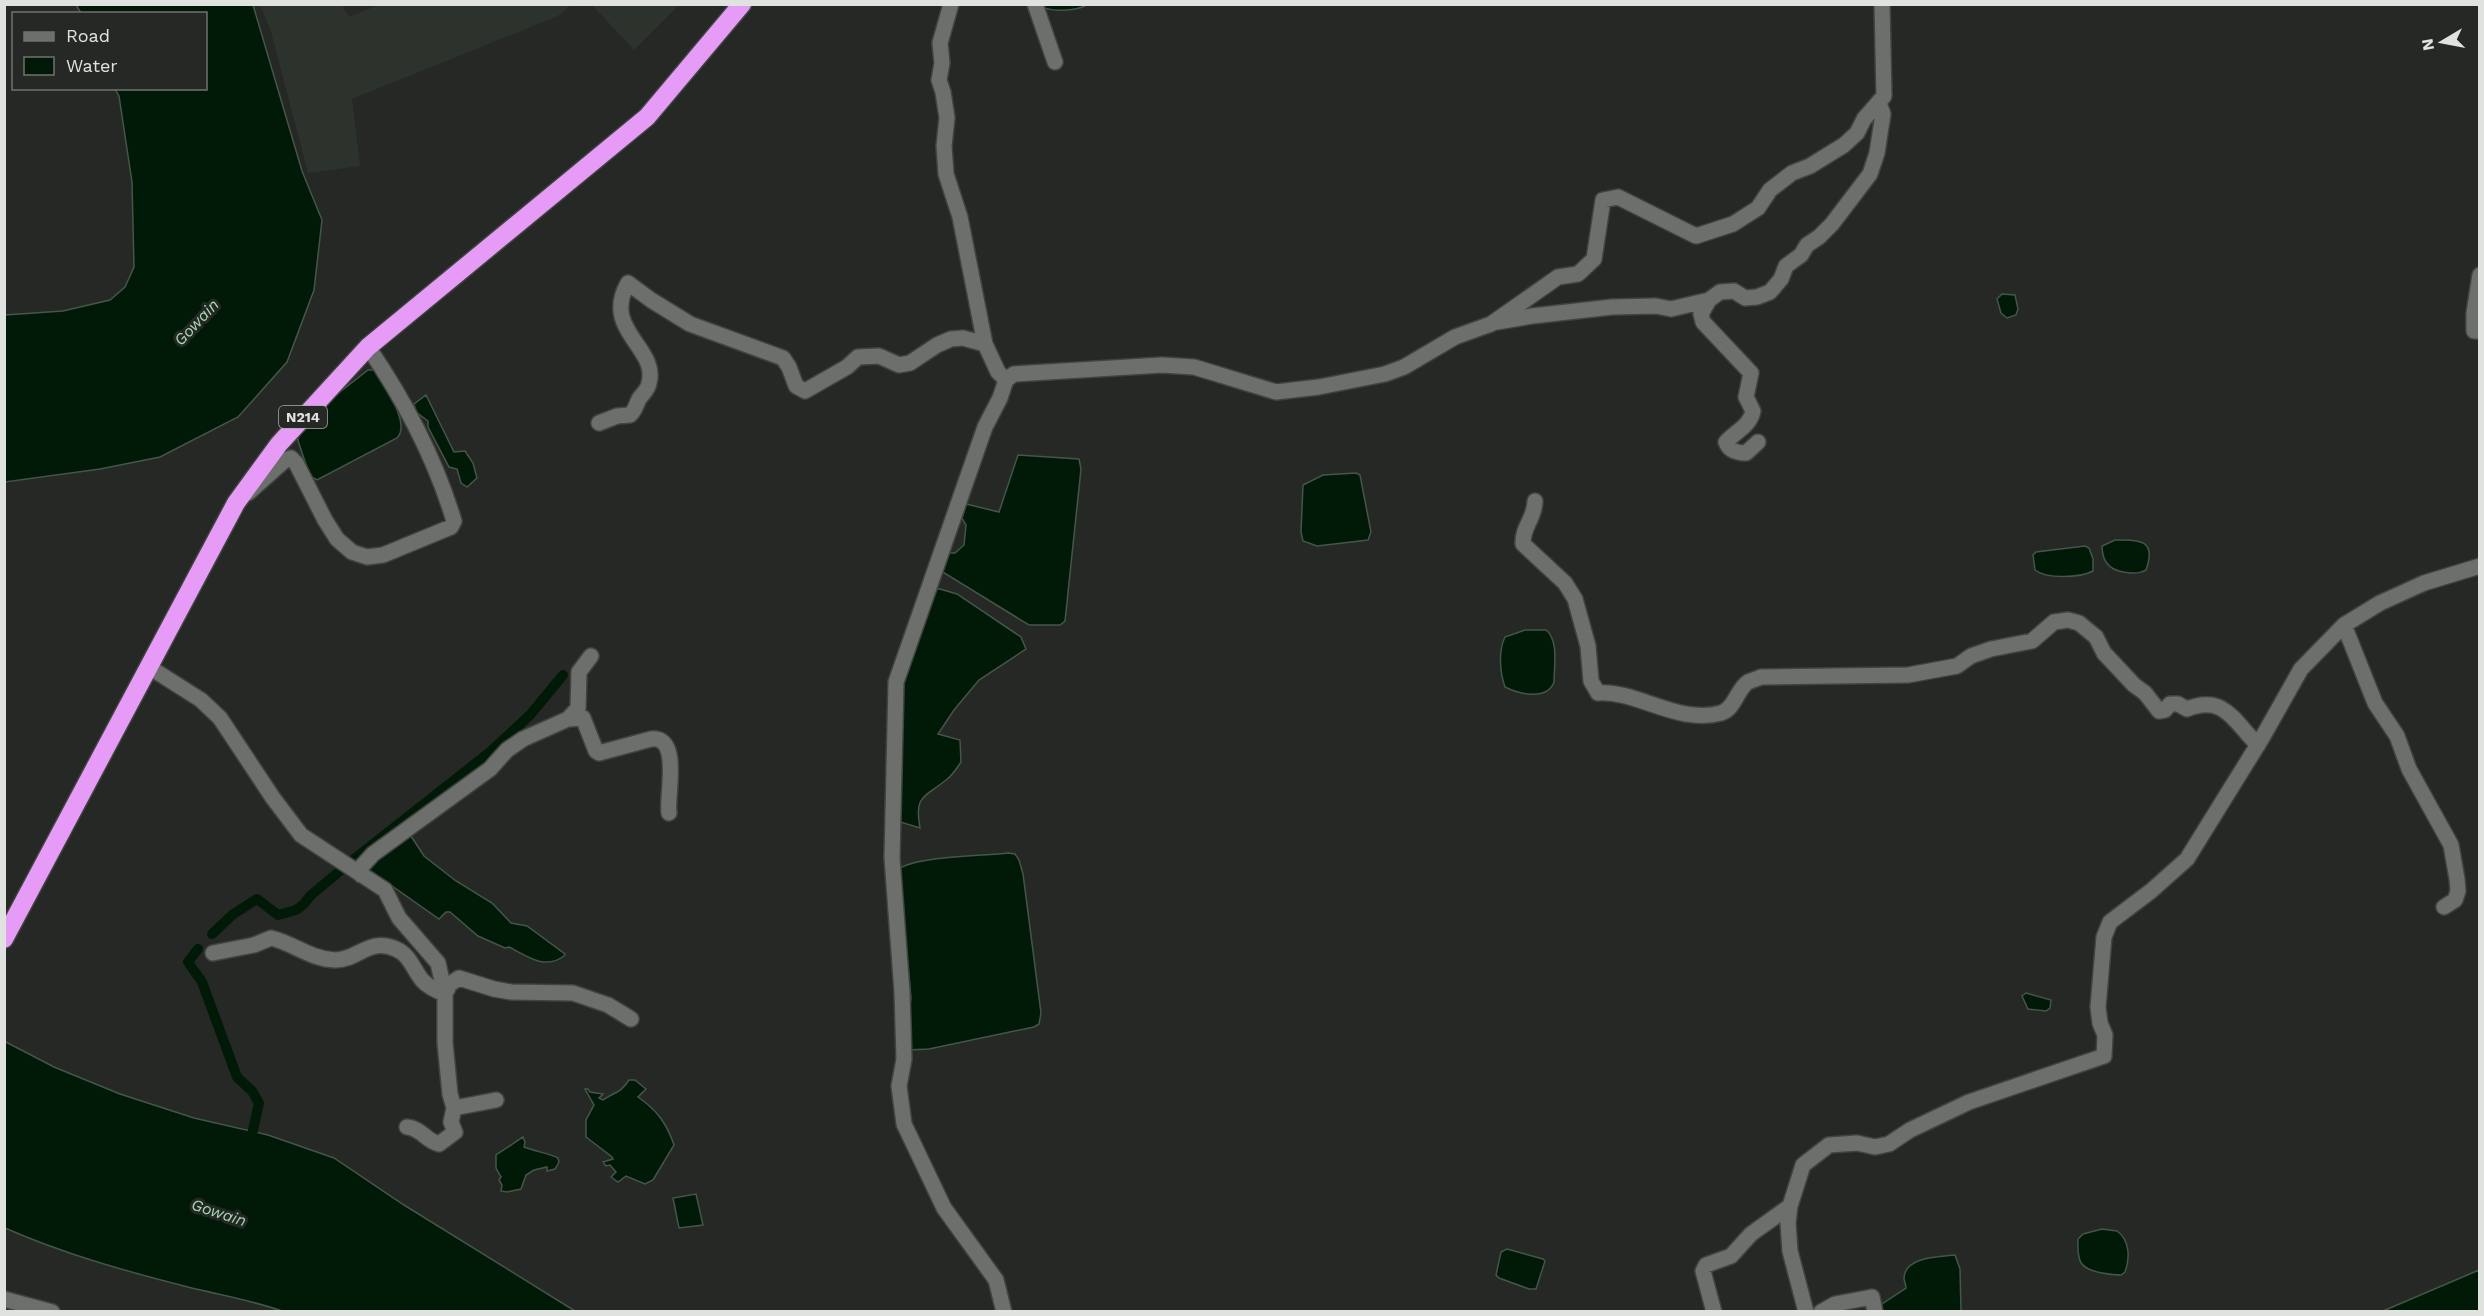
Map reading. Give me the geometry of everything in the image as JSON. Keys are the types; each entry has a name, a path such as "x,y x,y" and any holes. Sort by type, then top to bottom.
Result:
{"highway":[{"name":"N214","path":"4,939 236,503 279,444 368,347 647,117 742,4"}],"street":[{"path":"951,4 940,43 942,63 939,80 947,118 944,146 946,174 960,217 985,344 998,372 1006,380"},
{"path":"1035,4 1055,62"},
{"path":"1491,324 1558,277 1578,274 1594,259 1604,200 1618,197 1696,236 1733,224 1758,208 1770,190 1792,173 1810,166 1844,145 1857,133 1864,119 1884,96 1882,4"},
{"path":"1758,442 1746,453 1734,451 1727,446 1726,442 1752,418 1754,411 1746,397 1751,374 1703,322 1701,314 1709,300 1719,292 1734,291 1744,298 1757,297 1770,292 1781,279 1786,266 1801,255 1808,244 1832,224 1870,174 1877,153 1883,114 1879,103"},
{"path":"2480,274 2474,314 2474,331 2480,331"},
{"path":"599,423 617,416 630,415 649,386 648,365 626,329 621,311 621,297 628,283 690,324 783,358 796,386 805,391 847,367 858,357 879,356 898,365 910,363 937,345 951,339 963,338 985,344"},
{"path":"1004,1311 996,1280 944,1208 904,1124 899,1086 904,1059 902,992 892,858 896,682 985,427 1000,398 1006,380 1014,374 1162,365 1194,367 1276,392 1319,387 1385,374 1404,367 1455,337 1491,324 1532,316 1612,307 1656,306 1671,309 1709,300"},
{"path":"236,503 284,461 291,458 296,462 313,492 331,529 352,552 367,557 383,555 451,527 454,521 446,493 424,441 368,347"},
{"path":"1535,501 1535,512 1524,530 1523,544 1565,583 1575,599 1588,646 1591,681 1598,693 1614,692 1662,709 1701,716 1724,713 1737,699 1746,683 1761,677 1908,675 1957,666 1971,656 1991,649 2032,641 2054,622 2068,620 2079,623 2096,637 2104,653 2134,685 2145,693 2159,711 2165,710 2170,704 2178,704 2187,709 2204,703 2218,706 2228,712 2258,745"},
{"path":"1806,1311 1790,1251 1788,1223 1790,1206 1803,1165 1829,1145 1857,1143 1875,1147 1890,1144 1910,1130 1969,1102 2104,1056 2105,1035 2100,1023 2098,1007 2104,937 2110,922 2151,891 2187,859 2258,745 2301,669 2344,625 2380,603 2424,583 2480,566"},
{"path":"2344,625 2375,703 2397,736 2409,769 2451,845 2458,891 2455,900 2445,907"},
{"path":"568,719 578,708 579,672 591,656"},
{"path":"149,667 201,700 220,718 301,836 385,890 399,918 438,963 445,994 446,1043 450,1094 454,1108 452,1122 455,1132 439,1144 429,1142 413,1127 407,1127"},
{"path":"351,868 362,866 382,847 490,769 507,750 523,739 568,719 583,718 596,751 599,753 651,739 657,738 662,741 672,764 667,791 669,813"},
{"path":"213,953 254,945 271,938 287,942 304,954 335,960 374,945 385,946 397,949 406,956 423,981 445,994"},
{"path":"445,994 450,984 459,978 511,992 573,993 608,1005 631,1018"},
{"path":"454,1108 496,1101"},
{"path":"1714,1311 1703,1271 1706,1265 1731,1256 1751,1234 1790,1206"},
{"path":"1821,1311 1835,1304 1872,1297 1875,1311"},
{"path":"4,1299 52,1311"}],"shaded area":[{"path":"260,5 342,5 349,17 378,5 571,5 558,16 352,99 360,166 308,173 271,32"},
{"path":"592,5 679,5 634,50"}],"water":[{"name":"Gowain","path":"76,5 253,5 302,171 322,220 314,290 287,362 238,417 160,457 100,469 5,482 5,315 63,311 110,300 125,287 134,267 132,182 119,96 116,90 207,90 207,12 80,12"},
{"path":"1039,5 1087,5 1063,10 1043,8"},
{"path":"2002,294 2015,295 2018,309 2016,315 2007,318 2001,313 1997,299"},
{"path":"368,370 374,370 377,373 391,396 399,415 400,432 397,438 317,480 310,476 298,441 298,433 308,417"},
{"path":"426,395 454,452 465,451 473,463 477,478 467,487 461,483 457,469 449,467 428,427 428,421 416,412 414,404"},
{"path":"1018,455 1079,459 1081,469 1065,621 1060,625 1029,625 941,571 949,553 955,553 964,545 966,525 962,518 966,504 999,512"},
{"path":"1356,473 1360,475 1371,532 1368,540 1317,546 1303,541 1301,532 1303,485 1323,475"},
{"path":"2115,540 2144,543 2149,552 2146,570 2131,573 2110,567 2104,559 2102,546"},
{"path":"2085,546 2089,548 2093,559 2093,571 2080,575 2063,576 2047,575 2035,570 2033,555 2036,552"},
{"path":"932,589 957,594 1021,637 1026,649 979,680 938,734 960,740 961,762 950,776 922,798 918,809 920,828 897,821 900,679"},
{"path":"1525,630 1546,630 1553,640 1554,682 1545,692 1539,694 1525,694 1505,687 1502,675 1500,662 1505,637"},
{"path":"409,833 424,856 456,881 492,903 511,923 527,926 565,954 564,956 550,962 536,960 478,936 450,912 446,912 439,919 368,869 375,856"},
{"path":"1015,854 1023,874 1041,1013 1039,1024 1034,1027 929,1049 908,1050 907,1028 911,998 899,869 921,861"},
{"path":"2026,993 2051,1000 2050,1008 2046,1011 2028,1009 2022,996"},
{"name":"Gowain","path":"4,1041 54,1067 120,1094 194,1118 268,1135 334,1158 404,1205 575,1311 282,1311 118,1268 72,1254 5,1228"},
{"path":"629,1080 635,1080 646,1089 638,1097 660,1118 674,1145 653,1180 645,1184 626,1176 618,1182 611,1177 616,1172 610,1165 606,1166 603,1162 613,1159 612,1157 586,1137 586,1120 594,1105 585,1089 603,1094 599,1098 603,1100 620,1090"},
{"path":"523,1137 524,1147 558,1158 559,1162 555,1169 547,1171 547,1167 534,1170 526,1175 521,1189 501,1191 502,1185 499,1180 501,1177 496,1168 496,1155"},
{"path":"696,1194 703,1225 679,1228 673,1198"},
{"path":"2102,1229 2117,1231 2127,1244 2128,1261 2125,1272 2121,1275 2094,1271 2081,1263 2078,1239 2083,1234"},
{"path":"1507,1249 1545,1261 1536,1289 1529,1289 1496,1275 1501,1252"},
{"path":"1955,1255 1960,1269 1961,1311 1881,1312 1882,1304 1906,1288 1904,1278 1910,1265 1933,1257"},
{"path":"2479,1270 2479,1311 2383,1311"}],"waterway":[{"path":"212,934 232,915 257,899 278,915 296,910 353,860 490,752 530,715 563,675"},
{"path":"198,949 188,962 202,982 237,1077 252,1091 259,1103 250,1144"}]}
